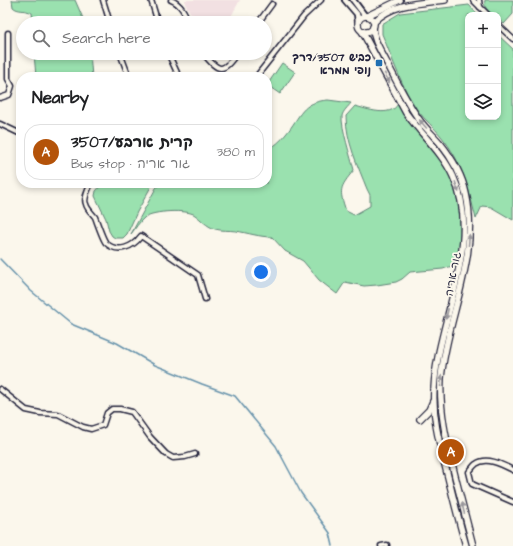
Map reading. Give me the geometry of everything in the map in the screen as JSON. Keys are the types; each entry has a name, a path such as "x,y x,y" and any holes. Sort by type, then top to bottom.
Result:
{"main road":[{"path":"400,0 366,16 360,17 358,27 362,31 370,30 382,14 396,8 413,3 445,0"},
{"path":"366,16 372,18 374,24"},
{"name":"גור אריה","path":"374,24 373,33 378,46 419,120 445,150 459,173 468,202 470,222 469,244 464,275 443,367 440,402 444,429 473,546"},
{"name":"גור אריה","path":"362,31 406,113 440,154 448,167 457,186 461,204 463,222 462,243 436,366 434,399 437,430 466,546"},
{"path":"420,419 429,410 434,399"}],"street":[{"path":"103,0 108,16"},
{"path":"151,0 156,16"},
{"path":"171,0 182,8 185,16"},
{"path":"272,57 304,16 320,0"},
{"path":"345,0 357,14 358,22"},
{"path":"353,0 366,16"},
{"path":"472,0 485,12"},
{"path":"479,0 480,8"},
{"path":"263,16 272,4"},
{"path":"501,28 513,38"},
{"path":"0,98 9,95 12,86 8,79 8,33"},
{"path":"123,60 127,72"},
{"path":"171,60 177,72"},
{"path":"209,60 213,64 221,68 224,68 232,60"},
{"path":"260,72 269,60"},
{"path":"0,124 16,132"},
{"path":"89,188 85,204 93,215 105,242 115,248 127,248 136,243 141,236 198,275 205,299"},
{"path":"0,389 26,410 40,413 58,414 83,427 91,429 103,425 107,413 112,409 132,412 150,437 166,454 173,458 186,457 195,454"},
{"path":"513,470 495,462 483,462 476,464 470,472 472,484 513,502"},
{"path":"381,546 387,545"}],"shaded area":[{"path":"185,0 240,0 231,16 196,16 191,14 185,4"}],"green space":[{"path":"12,0 75,0 82,16 32,16 32,13 15,9 13,7"},
{"path":"485,0 513,0 513,14 504,24 501,22 501,12 490,12 486,9"},
{"path":"469,5 475,12 465,12 465,120 501,120 501,38 513,49 513,220 491,207 482,206 476,219 467,185 454,155 441,136 418,111 407,93 382,34 382,24 400,13"},
{"path":"35,60 91,60 92,72 36,72"},
{"path":"282,63 295,72 280,94 272,88 272,78"},
{"path":"328,100 351,103 344,111 342,121 354,170 343,185 342,198 346,211 354,215 370,206 370,195 350,144 346,116 355,106 384,112 390,111 398,104 411,125 437,155 446,168 452,181 459,207 460,235 458,264 443,269 410,272 396,282 364,286 345,282 337,294 319,280 303,261 285,251 272,237 215,229 191,213 178,211 149,215 139,223 131,234 156,188 272,188 272,147 282,139 302,111 319,101"},
{"path":"99,188 150,188 127,234 123,238 115,238 109,231 106,219 95,196"}],"waterway":[{"path":"0,259 31,291 71,324 117,343 155,365 235,396 276,446 301,493 330,533 333,546"}],"place":[{"name":"כביש 3507/דרך נופי ממרא","path":"379,63"},
{"name":"קרית ארבע/3507","path":"451,452"}]}
